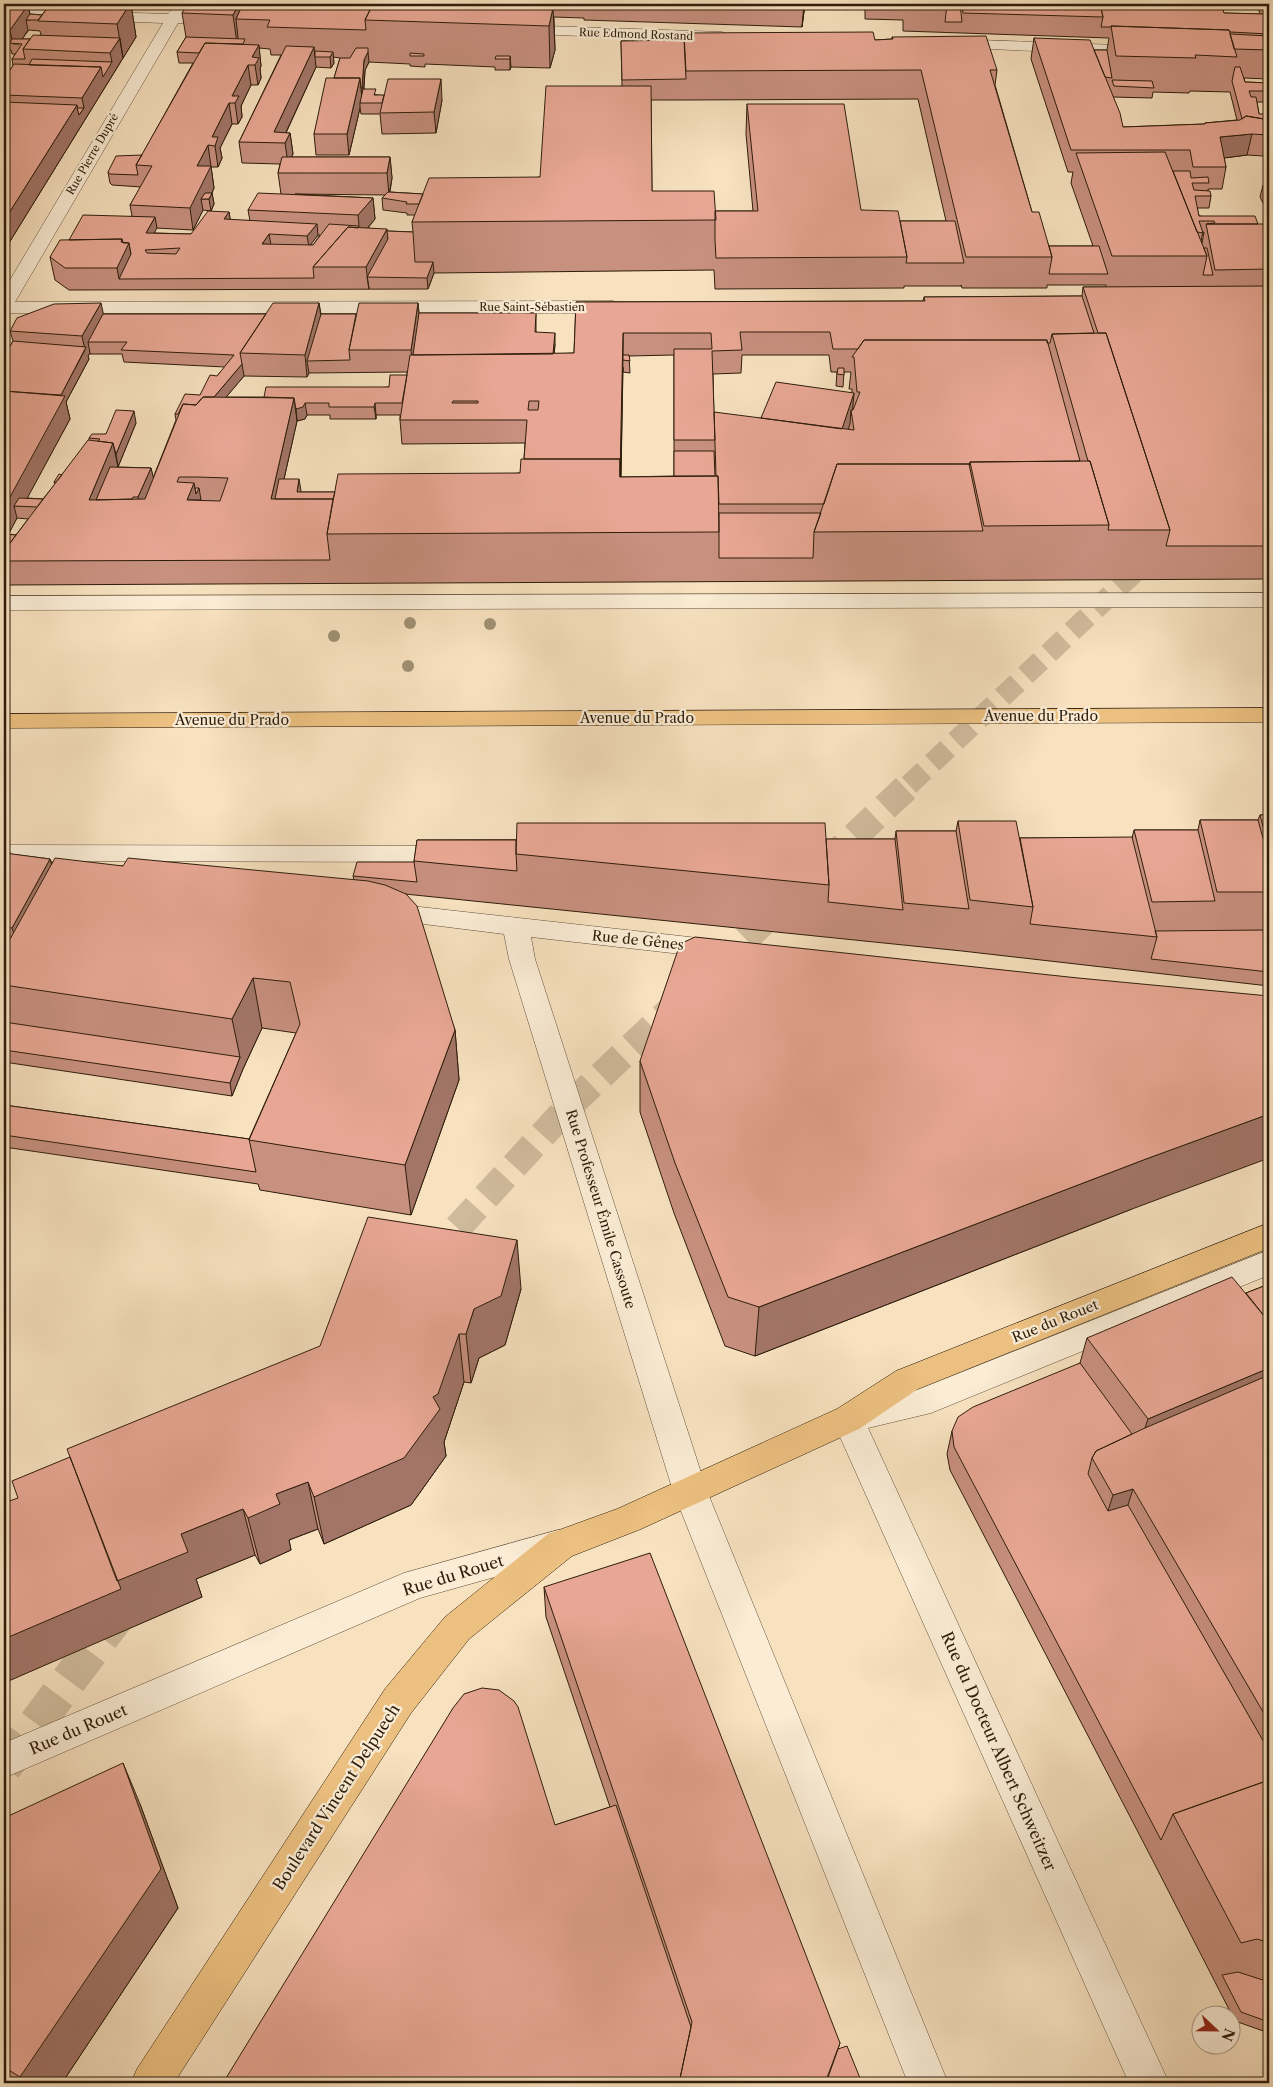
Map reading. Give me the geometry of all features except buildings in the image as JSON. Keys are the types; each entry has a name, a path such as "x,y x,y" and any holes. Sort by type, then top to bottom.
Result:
{"main road":[{"name":"Avenue du Prado","path":"4,721 1269,715"},
{"name":"Rue du Rouet","path":"560,1545 629,1519 848,1419 907,1380 1269,1236"},
{"name":"Boulevard Vincent Delpuech","path":"151,2083 398,1701 457,1628 560,1545"}],"street":[{"name":"Rue Pierre Dupré","path":"4,307 182,4"},
{"path":"4,13 239,21"},
{"name":"Rue Edmond Rostand","path":"506,30 734,37"},
{"path":"932,44 1160,51"},
{"name":"Rue Saint-Sébastien","path":"4,307 626,307"},
{"path":"4,603 1269,600"},
{"path":"4,853 474,854"},
{"path":"225,854 280,878"},
{"name":"Rue de Gênes","path":"362,909 743,952"},
{"name":"Rue Professeur Émile Cassoute","path":"515,926 522,959 690,1491"},
{"name":"Rue du Rouet","path":"848,1419 920,1403 1269,1262"},
{"name":"Rue du Docteur Albert Schweitzer","path":"848,1419 1149,2083"},
{"path":"690,1491 928,2083"},
{"name":"Rue du Rouet","path":"4,1761 416,1584 560,1545"}],"tunnel":[{"path":"909,785 1154,554"},
{"path":"824,865 910,784"},
{"path":"715,968 783,903"},
{"path":"429,1259 571,1104 678,1003"},
{"path":"4,1767 120,1612"}]}
